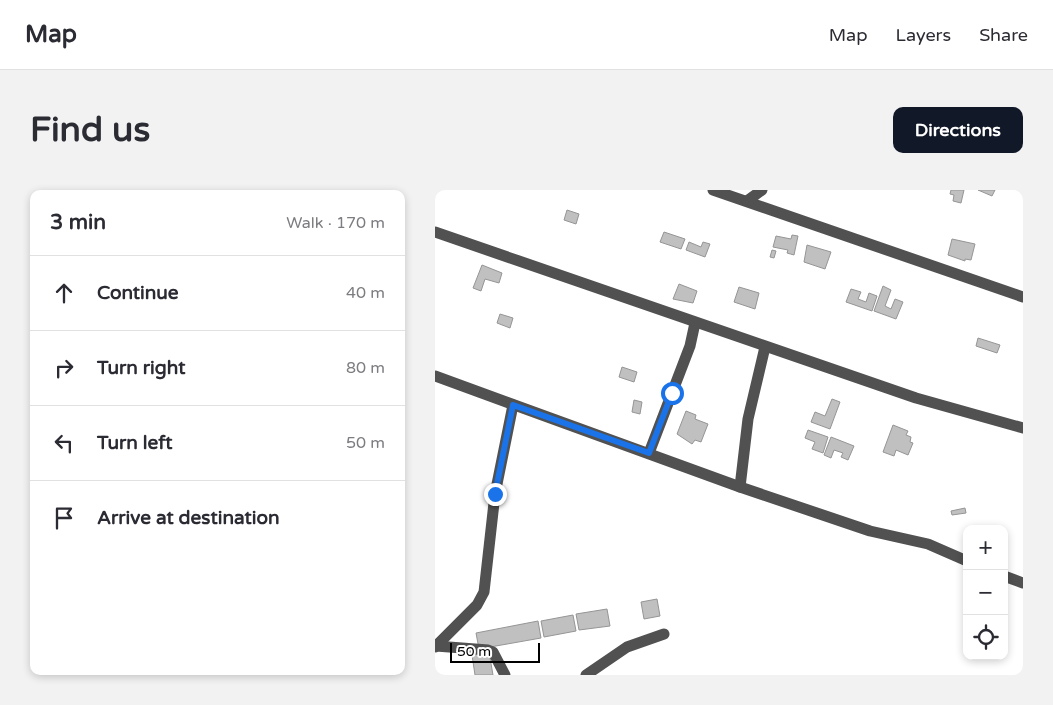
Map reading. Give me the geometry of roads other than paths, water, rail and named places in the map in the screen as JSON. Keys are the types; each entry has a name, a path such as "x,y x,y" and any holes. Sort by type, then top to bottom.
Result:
{"street":[{"path":"713,190 1023,297"},
{"path":"747,201 762,190"},
{"path":"435,232 916,398 1023,428"},
{"path":"649,453 690,346 695,323"},
{"path":"740,486 748,419 765,347"},
{"path":"435,376 740,486 895,539 928,544 963,559"},
{"path":"435,646 477,605 484,592 495,494 513,405"},
{"path":"1008,577 1023,583"},
{"path":"586,675 627,647 664,634"},
{"path":"435,646 493,652 505,675"}]}
